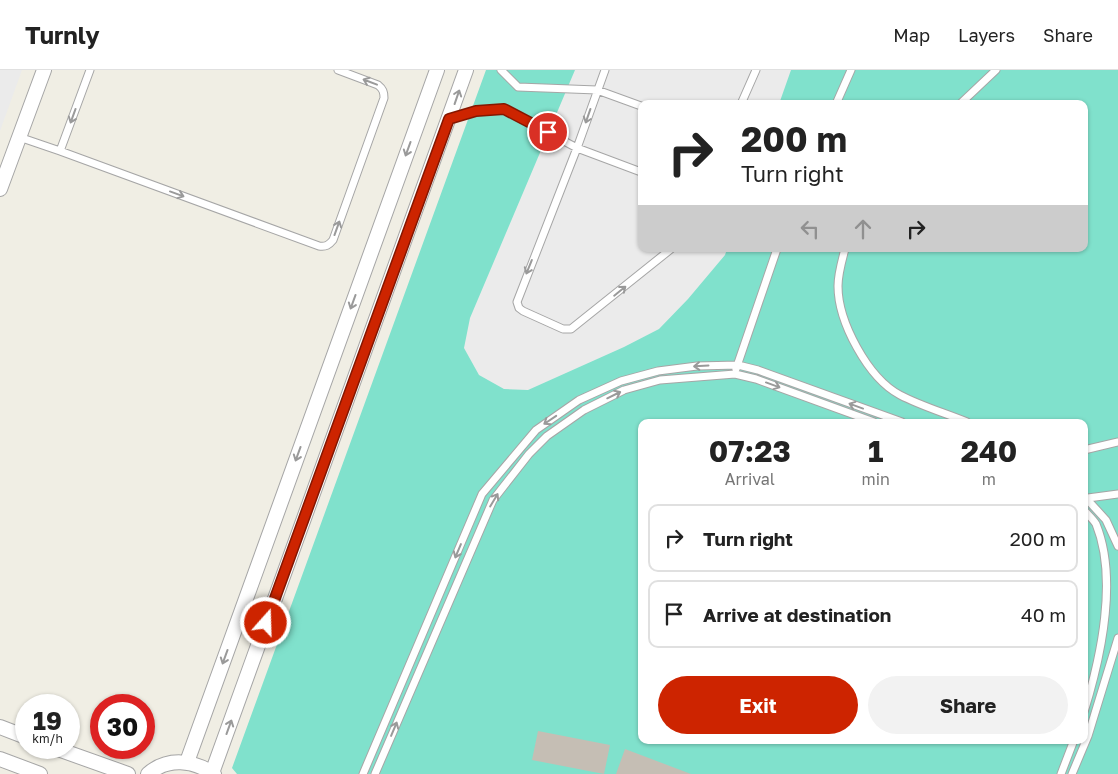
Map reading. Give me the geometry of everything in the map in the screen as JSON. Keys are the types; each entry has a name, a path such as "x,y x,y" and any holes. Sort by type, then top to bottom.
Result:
{"street":[{"path":"0,189 44,70"},
{"path":"187,762 437,70"},
{"path":"148,774 162,765 174,762 187,762 202,766 213,774 466,70"},
{"path":"0,727 15,733"},
{"path":"80,757 128,774"},
{"path":"0,759 40,774"}],"lane":[{"path":"60,151 90,70"},
{"path":"19,137 324,247 333,240 384,93 378,85 338,70"},
{"path":"501,70 518,88 597,90 638,105"},
{"path":"605,70 577,148 518,297 519,308 563,329 571,329 668,252"},
{"path":"744,100 756,70"},
{"path":"838,100 851,70"},
{"path":"964,100 996,70"},
{"path":"449,119 476,111 504,109 577,148 638,171"},
{"path":"735,374 776,252"},
{"path":"844,252 838,286 842,312 851,338 873,372 898,394 960,419"},
{"path":"363,774 482,494 536,430 580,400 621,381 668,370 697,366 738,365 758,370 894,419"},
{"path":"375,774 494,500 529,454 547,436 584,410 624,390 660,380 735,374 756,379 866,419"},
{"path":"1088,449 1118,442"},
{"path":"1088,497 1118,494"},
{"path":"1088,499 1106,520 1118,546"},
{"path":"1088,515 1097,525 1109,551 1114,578 1113,605 1108,634 1088,699"},
{"path":"1088,736 1118,638"},
{"path":"1061,774 1072,744"},
{"path":"1072,774 1085,744"}],"shaded area":[{"path":"0,70 22,70 0,131"},
{"path":"486,70 1118,70 1118,774 237,774 232,768"},
{"path":"575,70 791,70 780,100 638,100 638,252 726,252 688,299 659,329 624,347 528,390 504,389 479,375 464,348 470,318"}],"building":[{"path":"538,731 610,745 604,774 532,760"},
{"path":"625,749 691,774 616,774"}],"route":[{"path":"266,623 449,119 476,111 504,109 548,132"}]}
